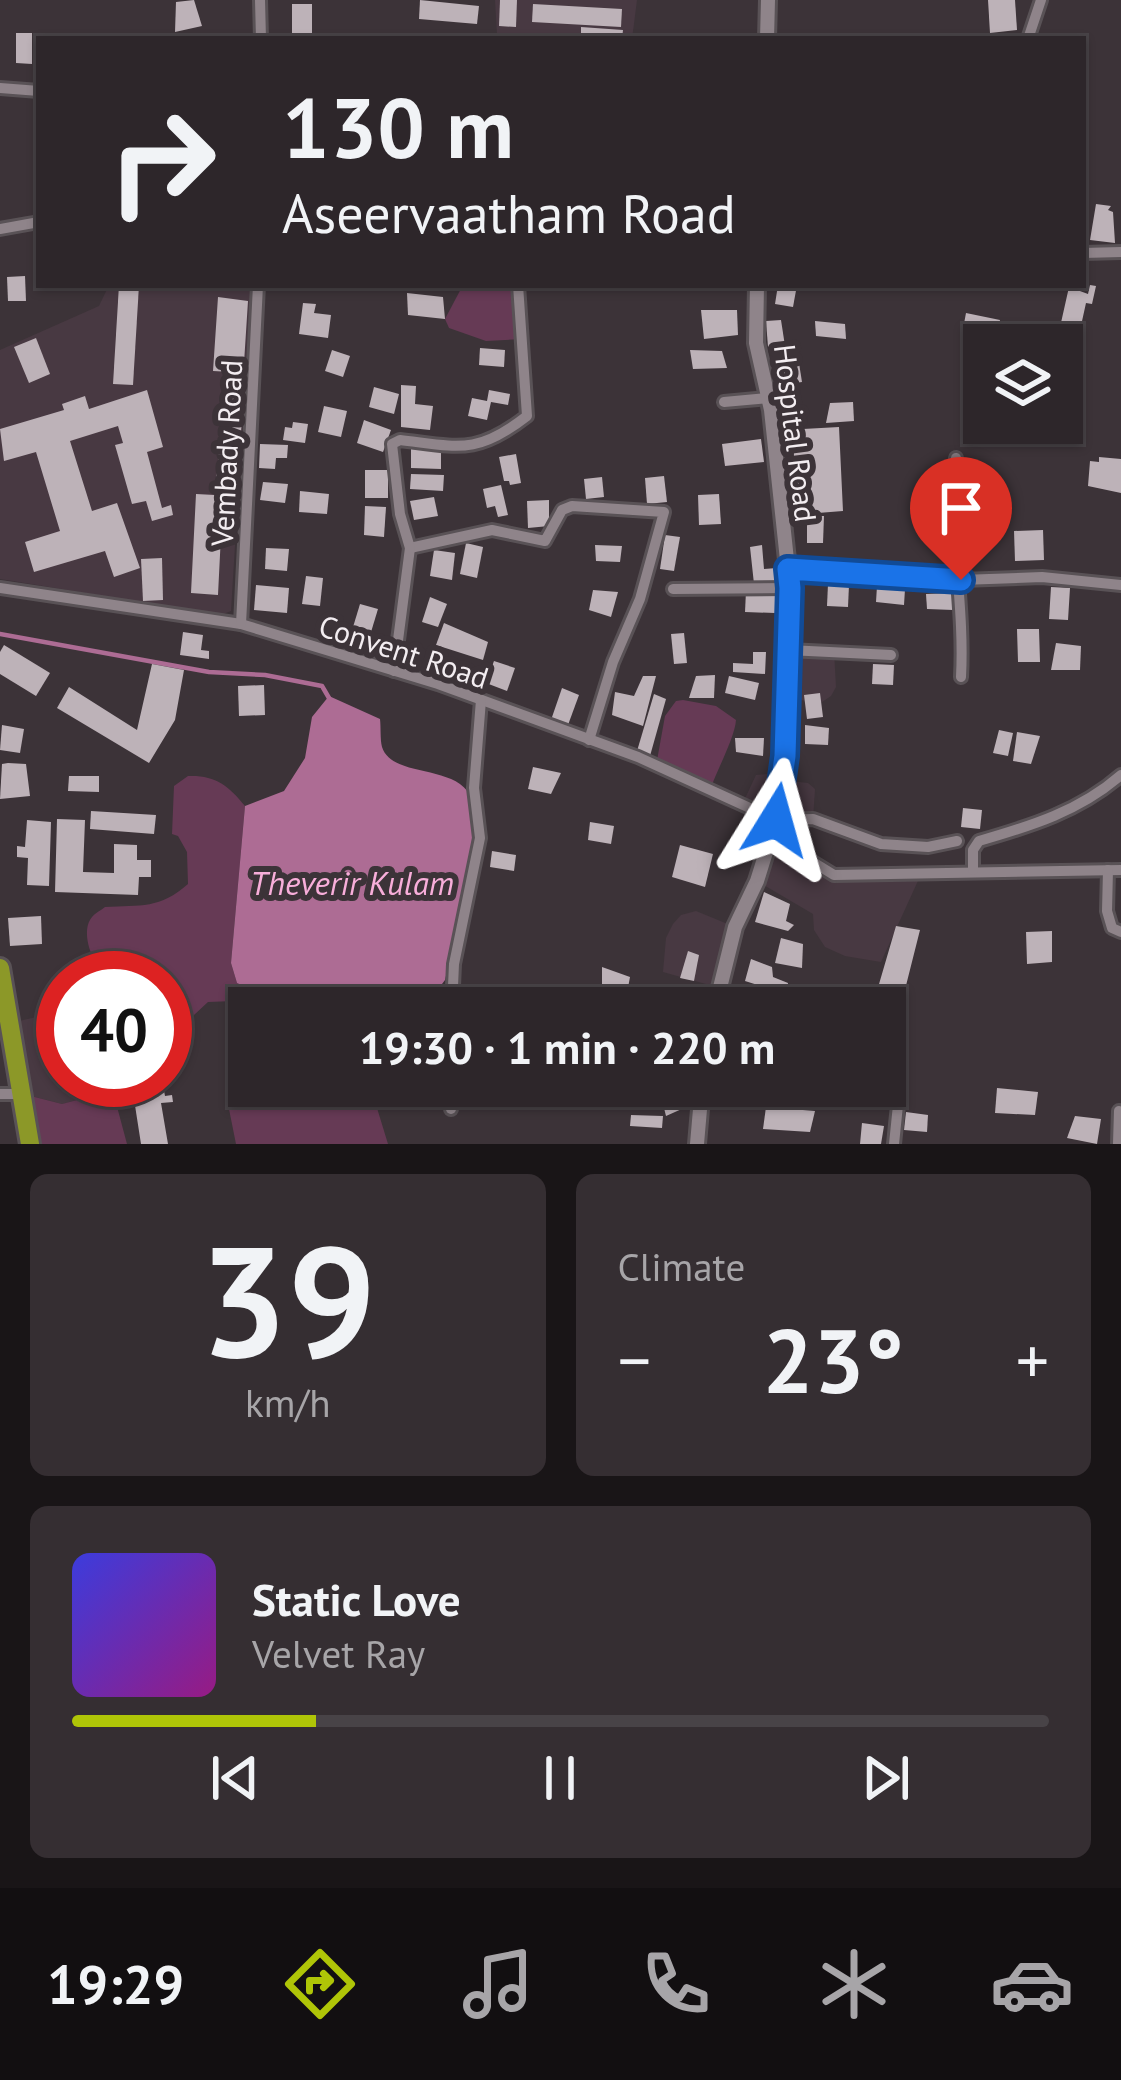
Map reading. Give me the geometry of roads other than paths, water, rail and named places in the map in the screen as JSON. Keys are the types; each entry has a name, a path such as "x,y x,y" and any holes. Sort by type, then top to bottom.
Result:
{"highway":[{"path":"0,968 5,1024 30,1144"}],"street":[{"path":"260,0 261,36"},
{"path":"766,36 768,0"},
{"path":"1029,36 1041,0"},
{"path":"0,88 36,91"},
{"path":"0,229 36,223"},
{"path":"1086,253 1121,252"},
{"name":"Vembady Road","path":"241,624 258,288"},
{"path":"394,671 410,548 400,514 392,449 395,441 470,448 502,435 527,416 518,288"},
{"name":"Hospital Road","path":"720,987 735,927 757,881 776,820 785,756 790,588 768,398 756,343 757,288"},
{"path":"724,402 768,398"},
{"path":"956,458 952,520 961,580 961,677"},
{"path":"410,548 492,530 545,541 562,510 572,506 664,512 640,599 613,662 589,740"},
{"path":"788,569 961,580 1042,577 1121,585"},
{"name":"Convent Road","path":"0,588 241,624 481,700 589,740 776,820"},
{"path":"674,589 790,588"},
{"path":"788,650 891,655"},
{"path":"453,987 480,838 474,788 481,700"},
{"path":"973,870 973,850 979,841 1037,824 1096,797 1121,775"},
{"path":"957,841 928,847 881,844 813,819 776,820 795,851 833,875 1114,870 1107,911 1112,928 1121,932"},
{"path":"0,1094 23,1094"},
{"path":"697,1144 700,1107"},
{"path":"894,1144 898,1107"},
{"path":"1118,1144 1119,1111"}],"water":[{"name":"Theverir Kulam","path":"329,696 380,719 382,747 388,757 450,779 470,795 476,833 473,859 440,987 245,987 237,983 231,963 245,806 284,791 305,758 312,717"}],"waterway":[{"path":"0,634 209,672 265,675 322,686 329,698"}]}
